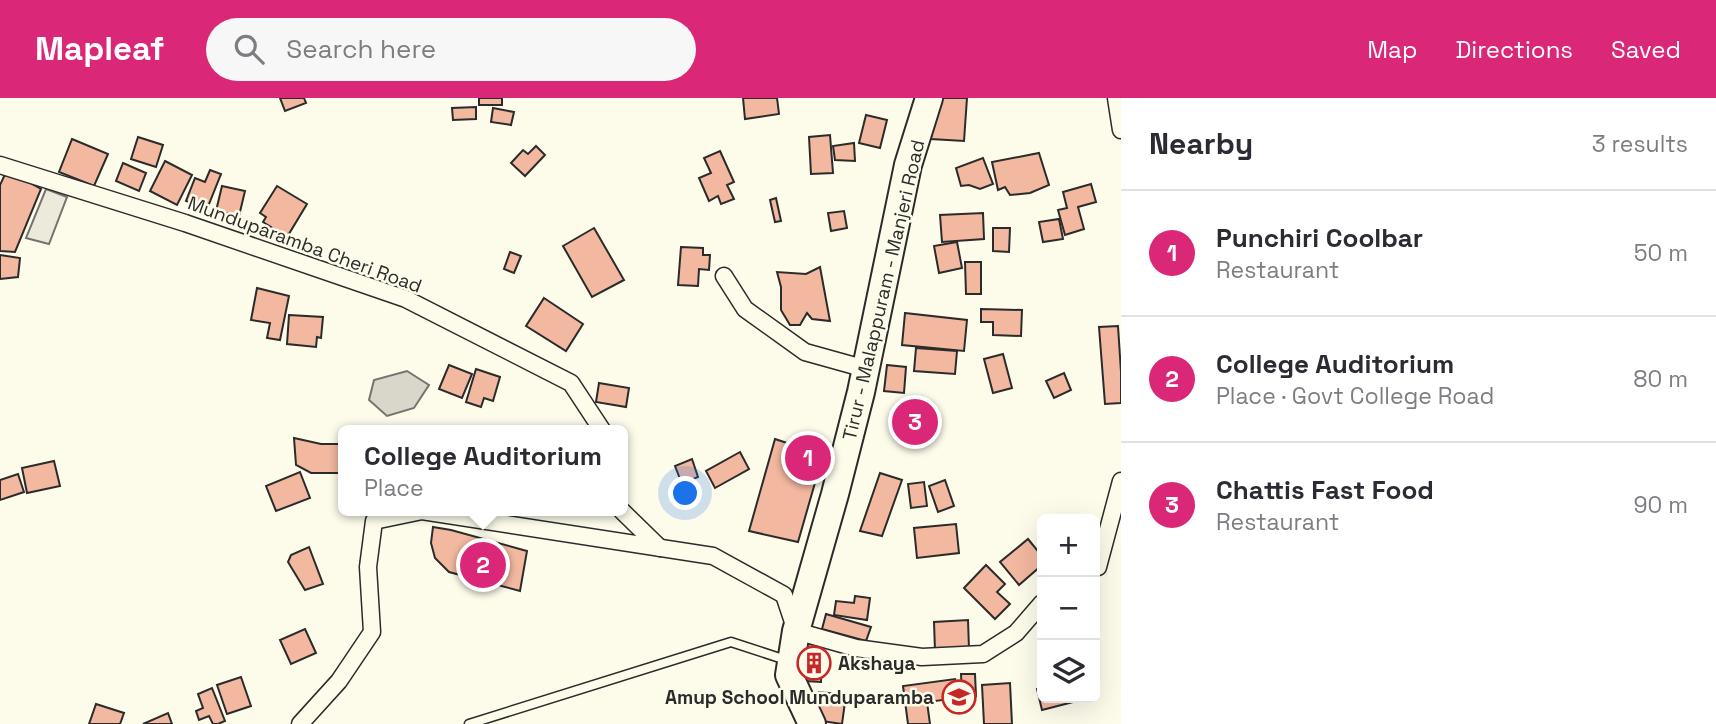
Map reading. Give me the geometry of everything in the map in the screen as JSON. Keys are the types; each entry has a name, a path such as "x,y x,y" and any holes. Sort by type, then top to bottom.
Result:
{"main road":[{"name":"Tirur - Malappuram - Manjeri Road","path":"812,724 789,675 796,631 835,494 866,369 908,165 929,98"}],"street":[{"path":"1116,98 1121,130"},
{"name":"Munduparamba Cheri Road","path":"0,165 185,223 406,299 571,383 599,425"},
{"path":"724,276 745,309 805,352 866,369"},
{"path":"1100,560 1121,481"},
{"path":"300,724 339,681 372,632 368,568 374,521 398,516"},
{"path":"454,516 713,556 784,595 796,631 856,648 922,657 983,654 1016,633 1037,609"},
{"path":"627,516 660,548"}],"lane":[{"path":"470,724 731,642 793,663"}],"shaded area":[{"path":"46,189 67,197 49,244 26,238"},
{"path":"407,371 429,385 414,408 387,416 369,400 374,380"}],"building":[{"path":"280,98 304,98 306,103 285,111"},
{"path":"479,98 502,98 502,105 479,105"},
{"path":"743,98 777,98 779,114 745,119"},
{"path":"935,98 967,98 964,141 931,139"},
{"path":"476,107 476,119 453,120 452,108"},
{"path":"493,108 514,112 511,125 491,122"},
{"path":"866,115 887,120 880,148 859,143"},
{"path":"830,135 833,173 811,174 809,137"},
{"path":"138,137 163,145 156,167 131,159"},
{"path":"72,139 108,154 94,186 59,172"},
{"path":"854,143 855,161 835,160 833,146"},
{"path":"536,146 545,155 525,176 511,163 523,150 528,154"},
{"path":"720,151 734,182 727,185 734,199 721,204 718,196 709,201 699,178 711,173 704,158"},
{"path":"1039,153 1049,185 1030,193 1010,195 1005,187 998,190 992,162"},
{"path":"983,158 993,184 980,189 969,185 961,186 956,168"},
{"path":"165,161 192,175 177,205 150,191"},
{"path":"123,163 146,173 139,191 116,181"},
{"path":"7,170 41,189 15,252 0,251 0,185"},
{"path":"210,170 221,174 207,209 186,201 195,178 205,182"},
{"path":"1091,184 1096,202 1078,207 1084,229 1065,235 1058,210 1067,208 1063,192"},
{"path":"222,186 245,191 239,216 216,211"},
{"path":"277,186 307,204 287,237 263,222 266,217 260,213"},
{"path":"776,198 781,221 775,222 770,200"},
{"path":"844,211 847,228 831,231 828,213"},
{"path":"983,213 984,239 942,242 940,215"},
{"path":"1059,219 1063,239 1043,242 1039,222"},
{"path":"594,228 624,280 592,297 563,246"},
{"path":"993,228 1010,228 1009,252 993,251"},
{"path":"957,242 962,268 939,273 934,246"},
{"path":"681,247 703,248 703,255 710,255 709,270 699,269 698,286 678,285"},
{"path":"510,252 521,256 514,273 504,269"},
{"path":"0,255 20,258 18,277 0,279"},
{"path":"965,262 981,262 981,294 966,294"},
{"path":"820,267 830,321 812,319 807,313 800,325 790,325 781,310 781,287 777,272 806,274"},
{"path":"257,288 289,296 280,340 267,338 270,323 251,320"},
{"path":"544,298 583,324 566,351 526,326"},
{"path":"981,309 1022,310 1021,336 993,335 993,322 981,322"},
{"path":"905,313 967,320 964,351 902,345"},
{"path":"289,315 323,317 321,338 317,337 316,347 287,344"},
{"path":"1118,326 1121,403 1105,404 1099,327"},
{"path":"916,348 957,351 955,374 914,371"},
{"path":"1003,354 1012,388 993,393 984,359"},
{"path":"449,365 472,374 462,398 439,389"},
{"path":"887,365 906,367 904,393 884,391"},
{"path":"476,369 500,377 493,401 484,398 481,407 466,402"},
{"path":"1064,373 1071,390 1054,398 1046,381"},
{"path":"599,383 629,388 626,407 596,402"},
{"path":"905,407 928,410 928,435 900,433"},
{"path":"294,438 321,444 338,444 338,473 311,473 296,465"},
{"path":"775,439 823,455 798,542 749,531"},
{"path":"740,452 749,469 715,488 706,471"},
{"path":"692,459 698,477 682,484 675,466"},
{"path":"54,461 60,486 27,493 22,468"},
{"path":"300,472 310,498 276,511 266,486"},
{"path":"880,473 902,480 882,536 860,531"},
{"path":"18,474 24,492 0,500 0,480"},
{"path":"945,480 954,506 938,512 929,486"},
{"path":"924,482 927,506 911,508 908,484"},
{"path":"956,524 959,553 917,558 914,528"},
{"path":"433,527 527,551 520,591 449,572 435,558 431,543"},
{"path":"1028,539 1037,550 1037,569 1019,585 1000,562"},
{"path":"309,547 323,584 305,590 288,562 291,555"},
{"path":"986,565 1005,584 997,592 1010,604 995,619 964,588"},
{"path":"855,596 870,598 867,620 834,615 836,601 854,603"},
{"path":"826,614 871,627 866,641 822,629"},
{"path":"968,620 969,649 935,651 934,622"},
{"path":"305,629 316,653 291,664 280,640"},
{"name":"Akshaya","path":"807,644 822,644 821,682 805,681"},
{"path":"961,674 975,674 976,696 962,697"},
{"path":"241,677 251,706 227,714 217,685"},
{"path":"955,679 958,698 927,702 930,724 908,724 903,686"},
{"path":"1010,683 1012,724 984,724 982,685"},
{"path":"212,688 225,721 218,724 213,724 209,716 199,720 196,711 203,708 198,694"},
{"path":"819,692 846,695 842,724 815,720"},
{"path":"1040,703 1069,703 1042,710"},
{"path":"96,704 124,713 120,724 89,724"},
{"path":"168,713 172,724 143,724"}],"place":[{"name":"Chattis Fast Food","path":"915,422"},
{"name":"Punchiri Coolbar","path":"808,458"},
{"name":"College Auditorium","path":"483,565"},
{"name":"Akshaya","path":"814,663"},
{"name":"Amup School Munduparamba","path":"959,697"}]}
